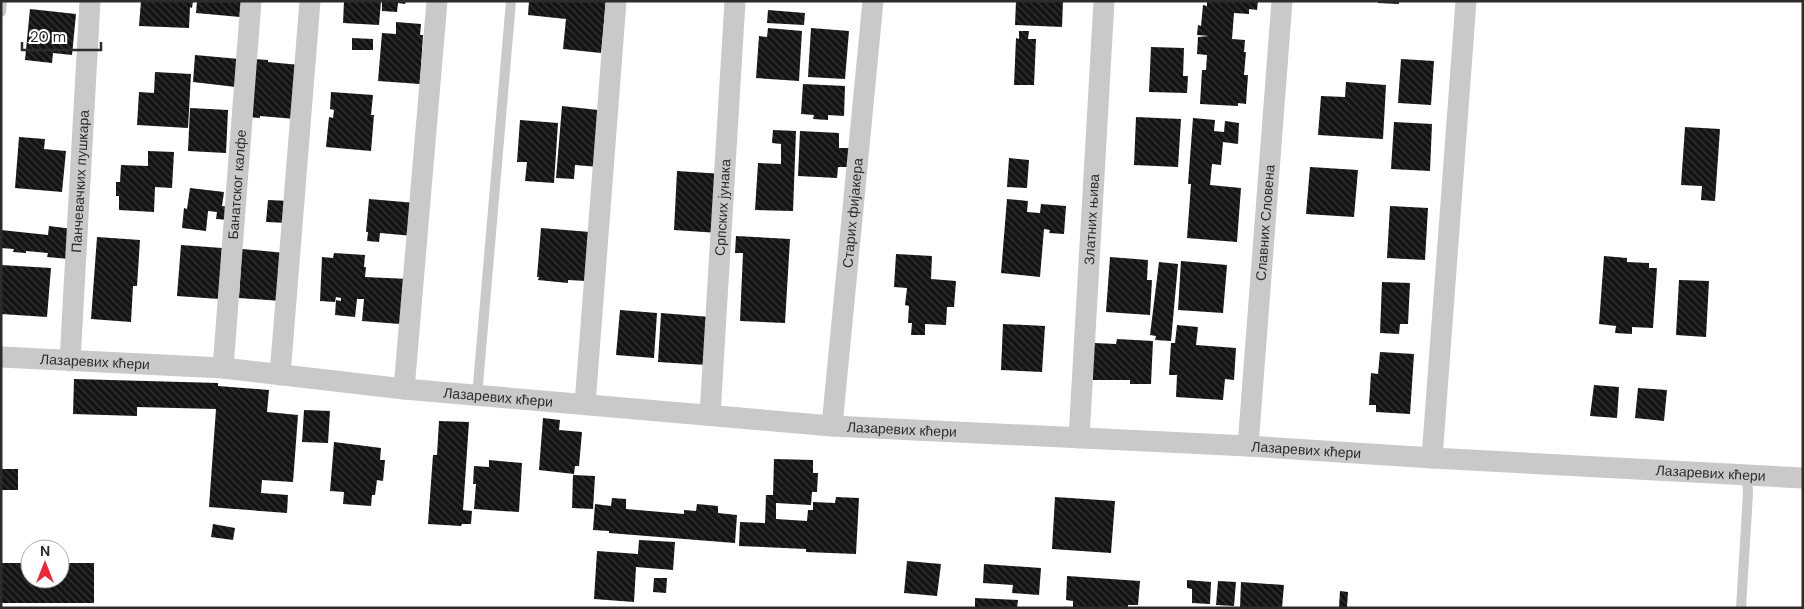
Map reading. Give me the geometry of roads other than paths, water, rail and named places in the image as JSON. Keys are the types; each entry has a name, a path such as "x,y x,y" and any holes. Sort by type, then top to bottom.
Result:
{"street":[{"name":"Панчевачких пушкара","path":"70,361 90,1"},
{"name":"Банатског калфе","path":"223,368 251,1"},
{"path":"280,375 310,1"},
{"path":"404,389 438,1"},
{"path":"585,404 616,1"},
{"name":"Српских јунака","path":"710,415 735,1"},
{"name":"Старих фијакера","path":"832,426 873,1"},
{"name":"Златних њива","path":"1079,438 1104,1"},
{"name":"Славних Словена","path":"1248,446 1282,1"},
{"path":"1432,458 1466,1"},
{"name":"Лазаревих кћери","path":"1,357 223,368 477,396 832,426 1248,446 1803,478"}],"lane":[{"path":"1,12 2,1"},
{"path":"477,396 511,1"},
{"path":"1741,608 1748,494 1747,474"}]}
